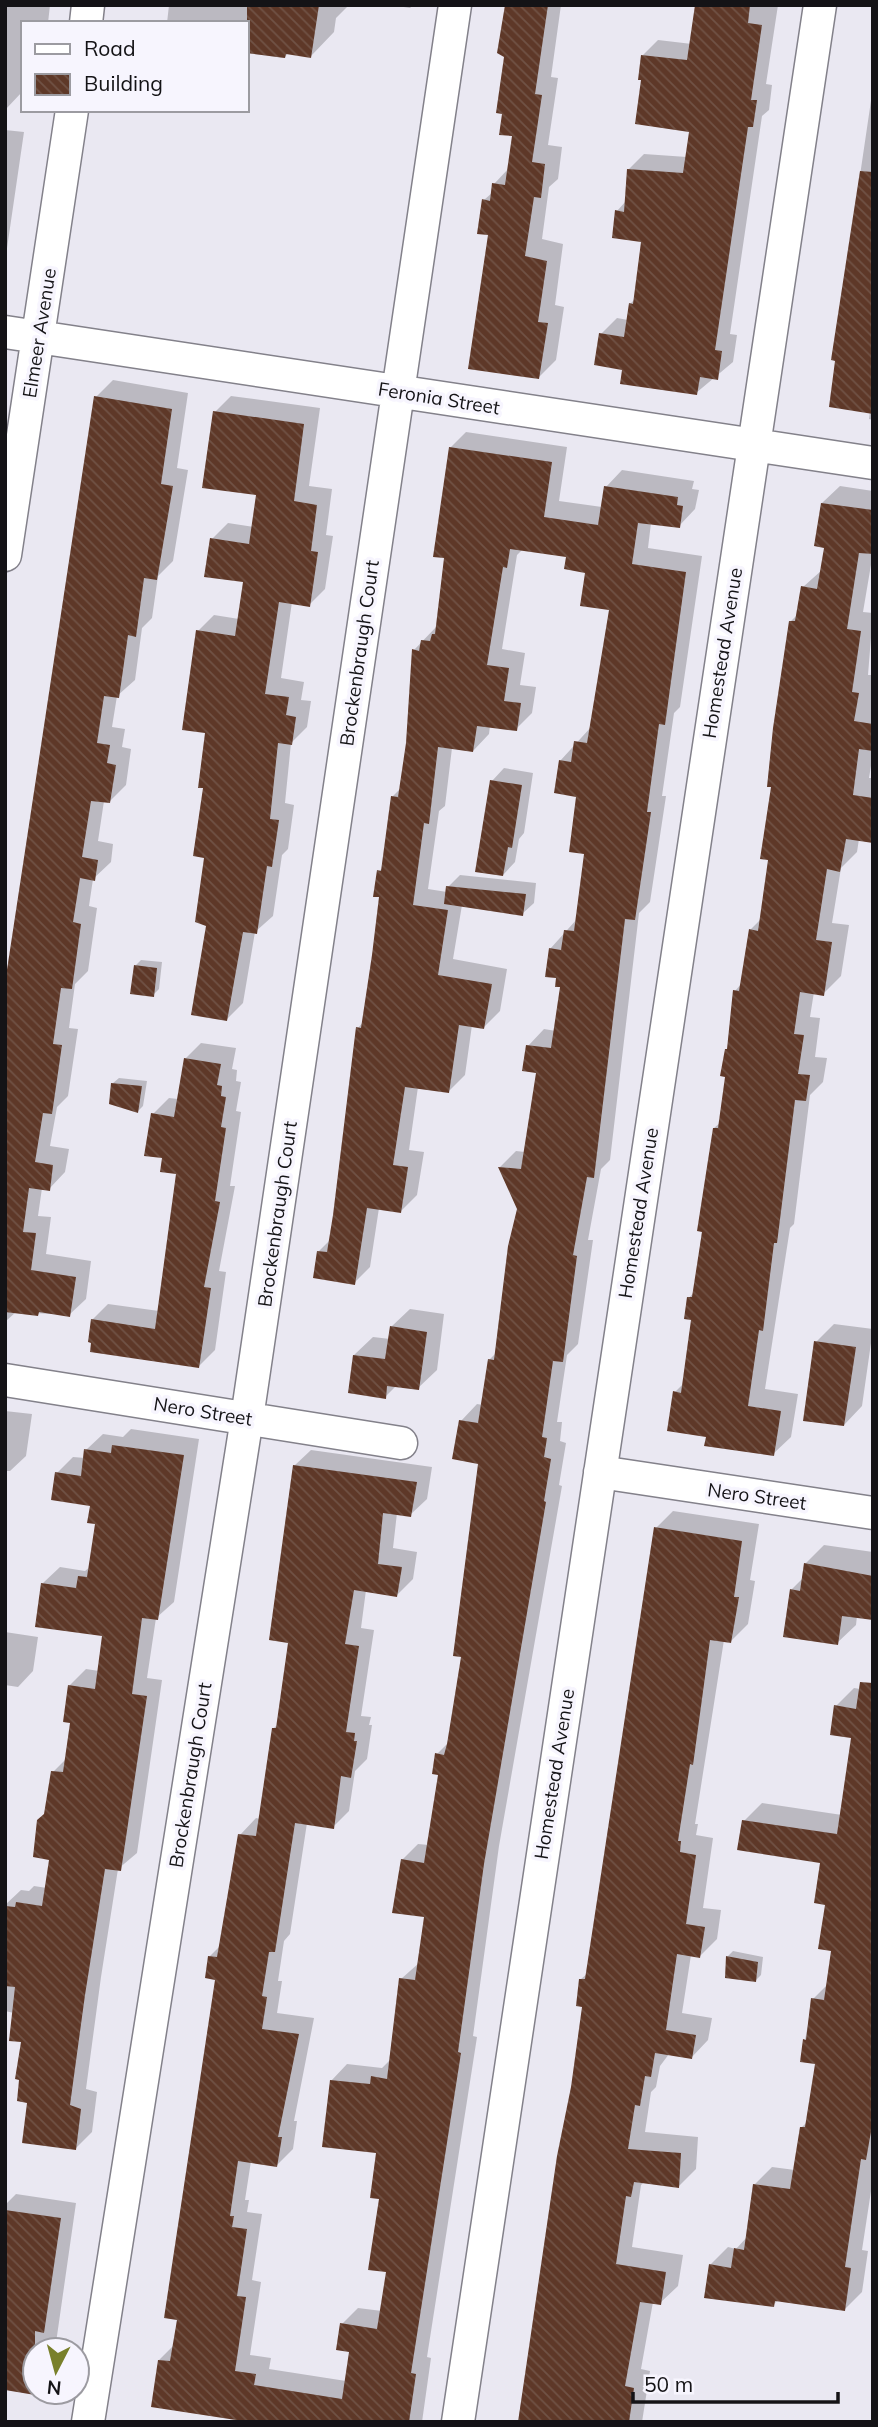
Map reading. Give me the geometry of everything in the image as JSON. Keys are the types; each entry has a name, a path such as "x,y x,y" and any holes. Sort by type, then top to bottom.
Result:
{"street":[{"name":"Brockenbraugh Court","path":"88,2422 247,1418 455,5"},
{"name":"Homestead Avenue","path":"458,2422 820,5"},
{"name":"Elmeer Avenue","path":"5,555 72,112"},
{"name":"Feronia Street","path":"5,332 873,463"},
{"name":"Nero Street","path":"5,1380 401,1443"},
{"name":"Nero Street","path":"600,1472 873,1513"}],"building":[{"path":"247,5 319,5 311,58 248,53"},
{"path":"505,5 548,5 535,94 542,95 532,162 545,164 541,198 534,197 525,256 547,261 538,322 548,323 539,379 468,369 488,235 477,234 482,199 490,201 492,183 505,185 512,136 499,135 502,114 496,113 504,57 497,53"},
{"path":"695,5 750,5 748,23 762,25 751,100 757,100 753,127 748,127 715,350 722,351 718,380 700,377 697,395 620,384 622,370 594,365 599,333 624,337 629,303 633,304 641,242 612,238 615,210 624,212 627,169 683,173 689,132 635,124 641,80 638,80 641,55 687,60"},
{"path":"860,171 873,172 873,414 829,407 835,361 831,360"},
{"path":"94,396 172,409 161,484 173,486 157,580 144,578 136,637 128,635 119,698 104,696 97,743 110,745 107,763 116,765 110,803 91,801 82,857 98,860 95,881 80,878 73,922 81,924 72,989 61,988 53,1044 62,1045 52,1114 43,1113 35,1162 53,1165 50,1191 29,1188 23,1232 36,1233 31,1270 76,1277 70,1317 39,1312 38,1316 5,1312 5,983"},
{"path":"213,411 304,424 294,501 317,505 311,551 318,552 310,607 279,602 265,694 289,697 286,715 296,717 292,745 278,743 270,819 279,820 272,867 267,866 257,934 243,932 227,1021 191,1015 206,926 195,922 204,858 193,856 203,788 198,788 205,733 182,730 196,630 235,636 243,582 204,577 210,538 249,544 256,495 202,488"},
{"path":"449,447 552,462 544,517 598,525 604,486 678,497 677,505 683,506 680,528 638,523 632,564 686,572 665,725 659,724 647,812 651,812 635,920 625,919 594,1178 587,1177 573,1255 577,1256 563,1362 553,1361 542,1437 547,1438 544,1457 551,1459 544,1501 546,1502 484,1864 458,2052 461,2053 411,2373 416,2374 409,2422 249,2422 151,2407 158,2360 170,2361 177,2320 164,2318 215,1980 205,1978 208,1956 217,1957 238,1834 256,1836 272,1728 276,1728 288,1643 269,1640 293,1465 417,1482 411,1517 383,1513 378,1564 402,1567 397,1597 354,1590 345,1644 359,1646 346,1732 355,1733 354,1741 357,1741 351,1778 341,1776 334,1829 295,1823 275,1952 269,1952 262,1996 267,1997 262,2029 299,2034 278,2137 282,2137 277,2167 238,2161 230,2216 234,2216 232,2227 247,2229 237,2296 246,2297 235,2371 256,2374 254,2385 342,2399 349,2352 336,2350 340,2323 377,2329 386,2272 368,2270 379,2199 370,2198 376,2153 322,2147 330,2080 370,2084 371,2076 387,2079 399,1978 415,1980 424,1917 392,1913 401,1859 424,1863 438,1775 432,1774 435,1753 444,1755 447,1744 461,1657 453,1656 478,1464 452,1459 459,1420 478,1423 488,1359 494,1360 508,1246 517,1209 498,1167 521,1169 536,1073 522,1071 526,1045 551,1048 560,987 555,987 556,978 545,977 549,948 561,950 564,930 574,931 584,854 569,852 576,797 554,793 559,760 571,762 574,741 587,743 609,610 580,606 585,573 564,569 566,557 510,549 507,568 503,567 487,665 509,668 504,701 521,703 517,731 477,726 473,752 438,747 429,824 424,823 413,905 448,910 438,975 492,984 484,1029 459,1025 449,1093 405,1087 393,1165 408,1167 401,1213 367,1208 355,1285 313,1278 317,1251 327,1252 333,1215 356,1027 361,1028 372,955 379,897 373,897 377,870 381,871 391,796 398,797 406,743 412,649 419,651 421,640 430,641 432,634 435,634 444,558 433,557"},
{"path":"821,503 873,510 873,554 859,553 847,629 861,631 852,692 859,693 854,721 873,724 873,751 859,749 853,795 873,798 873,843 846,839 840,872 827,869 816,940 832,942 824,996 800,992 794,1034 804,1035 798,1074 810,1075 806,1101 795,1100 777,1243 774,1243 763,1331 759,1330 748,1406 781,1411 774,1456 704,1446 706,1437 667,1431 673,1391 681,1393 691,1320 684,1319 687,1297 692,1297 702,1232 697,1231 713,1128 718,1128 725,1077 720,1076 727,1049 733,990 739,991 749,929 758,931 768,860 760,859 771,787 767,787 789,621 795,621 801,586 817,589 824,548 814,546"},
{"path":"490,780 522,785 512,848 508,847 503,876 475,872"},
{"path":"446,886 526,894 523,916 444,904"},
{"path":"134,965 157,968 154,997 130,994"},
{"path":"184,1058 221,1064 217,1085 222,1086 221,1096 226,1097 221,1127 226,1128 215,1201 220,1202 204,1287 211,1288 199,1368 90,1352 91,1343 88,1342 91,1319 155,1329 176,1174 160,1172 162,1158 144,1156 151,1113 174,1117"},
{"path":"111,1083 142,1086 138,1113 109,1104"},
{"path":"390,1326 427,1332 419,1390 387,1386 386,1399 348,1393 353,1355 385,1359"},
{"path":"814,1341 856,1347 844,1426 803,1421"},
{"path":"112,1445 184,1455 158,1620 142,1618 132,1694 147,1696 121,1871 105,1869 85,1995 70,2105 81,2109 76,2150 22,2143 27,2103 17,2101 19,2080 15,2079 21,2042 9,2041 15,1987 5,1986 5,1906 15,1907 16,1902 42,1906 49,1860 33,1857 37,1820 44,1814 51,1771 63,1772 70,1723 63,1722 68,1685 95,1689 102,1636 35,1627 41,1583 76,1588 78,1576 87,1577 95,1524 87,1523 90,1506 51,1500 55,1472 81,1476 84,1449 111,1453"},
{"path":"654,1527 742,1541 734,1597 739,1597 731,1643 710,1640 693,1765 690,1764 678,1841 681,1841 680,1852 696,1855 686,1924 705,1927 700,1958 677,1954 666,2030 696,2035 692,2059 655,2053 651,2077 645,2076 640,2106 635,2105 628,2149 681,2153 679,2188 634,2182 631,2197 626,2196 616,2264 666,2272 661,2305 640,2302 625,2386 634,2388 629,2422 518,2422 557,2156 571,2087 582,2007 576,2006 579,1979 585,1979"},
{"path":"804,1563 873,1576 873,1620 842,1616 838,1645 783,1637 790,1589 800,1591"},
{"path":"860,1682 873,1683 873,2120 866,2160 861,2159 845,2267 851,2268 845,2311 775,2301 774,2307 704,2298 709,2264 731,2268 734,2248 744,2250 753,2184 790,2189 800,2127 805,2127 815,2064 800,2062 803,2039 806,2040 811,1998 824,2000 831,1951 818,1949 825,1905 814,1903 820,1863 737,1850 742,1820 837,1834 851,1738 830,1735 834,1705 856,1709"},
{"path":"726,1956 758,1962 756,1982 725,1978"},
{"path":"5,2210 61,2218 44,2333 35,2331 35,2336 21,2336 21,2393 5,2390"}]}
